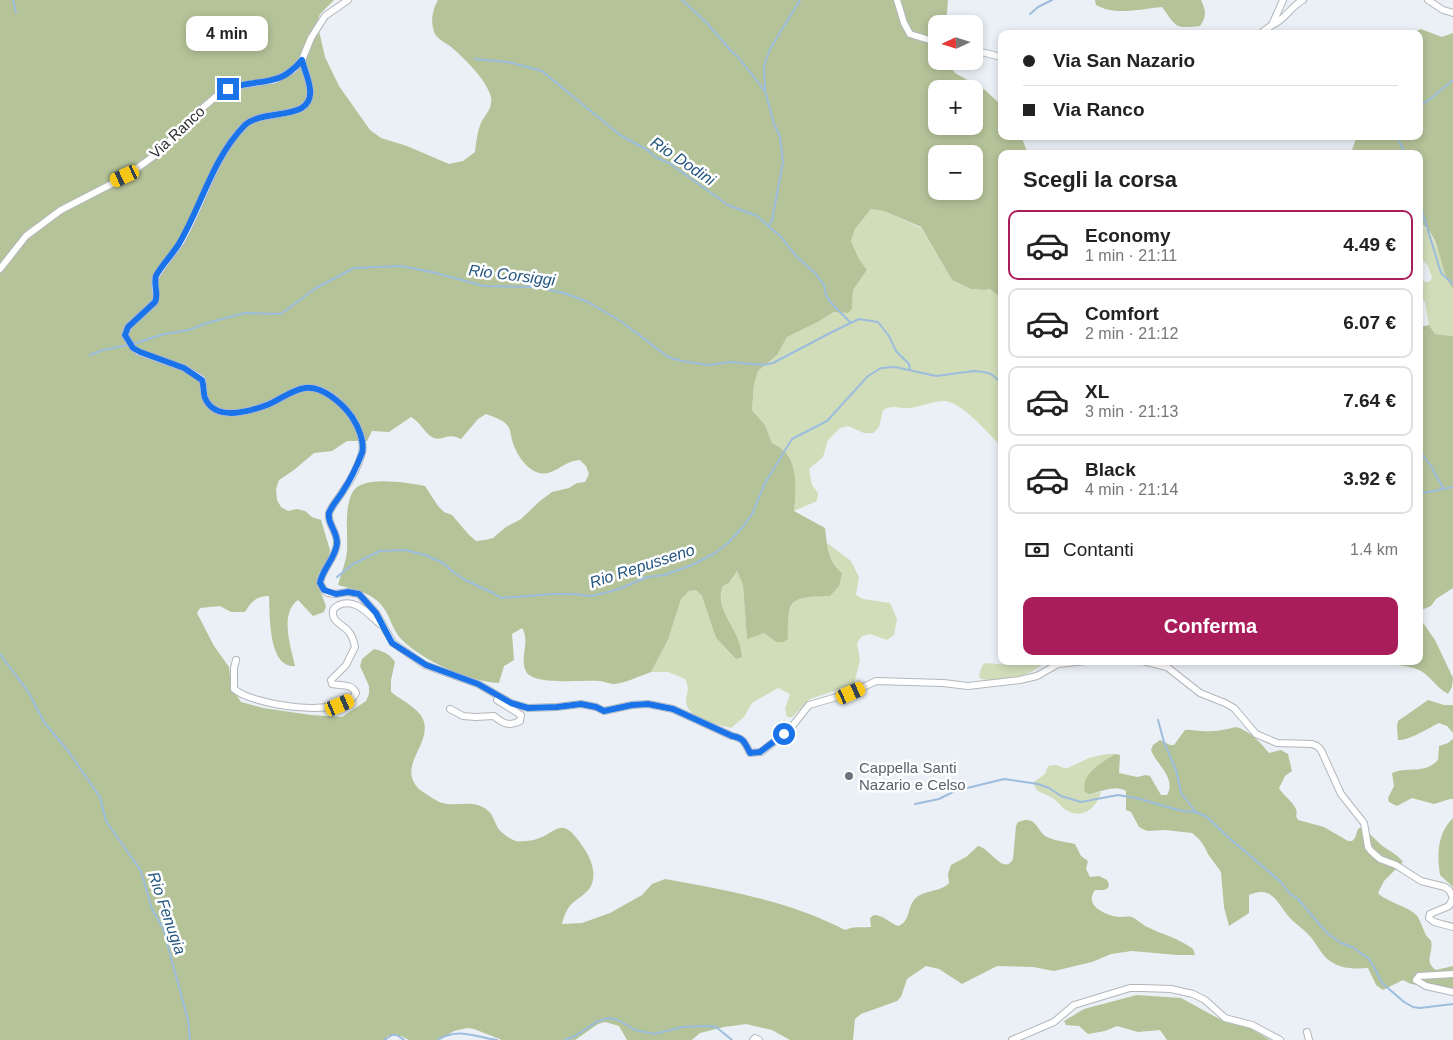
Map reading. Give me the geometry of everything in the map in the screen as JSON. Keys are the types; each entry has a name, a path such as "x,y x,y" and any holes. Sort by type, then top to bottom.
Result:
{"street":[{"name":"Via Ranco","path":"0,269 26,236 61,210 125,176 158,153 199,110 219,94 236,86 275,80 293,70 302,60 311,38 325,16 348,0"},
{"path":"897,0 904,23 910,34 928,40"},
{"path":"1272,25 1283,0"},
{"path":"1265,30 1281,19 1296,3 1303,0"},
{"path":"1428,0 1443,10 1453,13"},
{"path":"983,52 998,56"},
{"path":"302,60 310,91 309,99 302,108 291,113 261,116 249,121 230,142 211,177 181,241 173,255 158,273 155,280 157,298 155,302 133,322 125,335 133,348 184,368 202,380 204,397 210,406 217,411 238,413 256,409 294,391 306,388 319,389 342,404 359,430 363,451 350,480 329,513 328,519 337,534 337,545 321,576 320,583 324,590 328,593 336,594 348,592 359,594 376,613 392,643 426,665 478,684 511,703 528,708 581,704 604,711 632,705 648,704 664,707 683,713 732,736 740,737 745,741 750,753 760,752 790,729 809,705 851,693 876,681 968,686 1020,680 1036,676 1056,665"},
{"path":"236,660 234,689 237,692 266,702 296,707 318,709 340,705 352,700 356,693 355,690 348,686 332,684 330,680 346,665 355,647 349,631 336,621 334,617 335,607 342,604 354,604 360,607 383,628"},
{"path":"1159,665 1167,667 1200,693 1225,702 1234,708 1256,734 1277,743 1305,743 1317,746 1321,750 1341,794 1364,823 1368,847 1371,851 1380,859 1396,865 1421,881 1445,887 1449,890 1453,898 1449,906 1430,914 1428,918 1434,922 1453,927"},
{"path":"450,709 463,716 476,718 494,716 504,724 514,724 520,721 521,715 498,701 490,692"},
{"path":"1453,974 1419,976 1416,980 1426,986 1453,992"},
{"path":"1012,1040 1054,1022 1074,1005 1130,988 1171,990 1193,994 1204,1000 1225,1018 1252,1025 1280,1040"},
{"path":"1307,1032 1308,1040"},
{"path":"753,1040 755,1038 759,1040"}],"green space":[{"path":"0,0 334,0 320,14 317,22 325,57 339,86 370,130 381,138 407,146 449,164 463,161 475,152 479,128 489,109 491,97 485,83 474,69 435,34 432,17 438,0 948,0 947,15 928,15 928,70 953,70 967,80 928,80 928,135 983,135 983,89 998,102 998,140 1023,140 1026,150 998,150 998,296 990,289 971,289 952,280 921,227 884,211 871,209 855,229 851,241 859,259 867,270 853,290 852,309 848,313 834,312 787,337 777,355 758,371 754,384 752,410 765,425 772,443 782,449 791,462 795,478 794,511 825,528 831,558 842,573 839,586 830,596 806,597 794,602 790,608 788,639 783,642 776,642 764,633 747,639 743,585 737,571 729,583 723,586 721,594 723,609 740,645 742,657 736,659 716,638 702,596 696,590 689,591 681,599 668,640 651,672 618,684 599,681 550,681 532,677 525,668 525,639 522,628 512,634 514,660 504,666 499,683 474,679 447,669 411,648 394,629 381,604 364,593 338,585 347,551 348,507 352,493 357,487 365,483 386,481 425,486 438,506 444,512 452,515 476,541 493,538 506,527 521,519 552,492 585,482 589,474 586,466 580,460 570,462 548,473 536,472 521,459 507,425 499,419 486,414 478,419 461,439 452,436 434,438 411,417 389,432 372,431 367,441 347,441 332,451 314,453 279,480 276,489 277,500 281,507 288,511 297,509 305,511 312,517 321,520 330,550 329,557 319,573 317,582 326,606 324,612 313,616 298,600 292,606 289,614 289,640 295,666 286,664 280,659 275,650 272,639 269,596 254,600 245,612 231,612 220,606 200,608 197,613 214,646 229,667 231,686 241,702 263,708 311,715 342,717 366,701 369,694 369,686 360,666 362,659 374,649 391,657 395,662 391,680 391,692 415,709 424,722 423,739 411,771 412,779 418,789 442,803 475,804 481,806 490,813 501,832 514,840 527,841 537,839 562,828 575,836 585,850 592,866 592,884 587,892 569,907 562,924 582,923 610,913 642,895 652,884 665,879 734,892 780,904 802,911 845,930 871,927 870,918 874,915 898,926 905,922 914,900 922,894 941,888 949,883 948,874 951,865 966,857 978,846 1001,863 1009,863 1013,859 1016,826 1018,822 1029,820 1036,824 1047,837 1075,844 1081,856 1088,861 1086,869 1090,877 1099,876 1107,880 1108,888 1095,890 1092,896 1092,901 1098,909 1109,915 1132,917 1145,926 1188,945 1193,949 1195,955 1132,951 1111,954 1092,962 1054,971 1033,967 997,966 962,984 939,969 926,966 907,979 901,997 897,1001 861,1014 855,1019 853,1040 790,1040 772,1030 746,1024 700,1033 692,1040 627,1040 619,1026 605,1022 598,1024 575,1040 502,1040 467,1028 454,1031 439,1040 409,1040 401,1036 387,1036 387,1040 0,1040"},
{"path":"1095,0 1201,0 1205,16 1200,26 1181,27 1174,23 1162,7 1120,11 1096,5"},
{"path":"1421,29 1442,37 1453,33 1453,289 1444,272 1435,240 1423,225 1423,150 1352,150 1356,140 1423,140 1423,30 1419,30"},
{"path":"871,209 884,211 921,228 952,280 971,289 990,289 998,296 998,443 966,412 951,402 940,401 913,407 887,408 883,410 879,427 873,433 864,433 848,426 840,428 828,440 823,457 809,469 812,485 818,493 817,501 794,511 794,470 787,455 782,449 772,443 765,425 752,410 754,384 758,371 777,355 787,337 835,312 848,313 852,309 853,290 867,270 859,259 851,241 855,229"},
{"path":"1423,226 1429,231 1440,253 1446,278 1453,289 1453,336 1435,334 1429,325 1423,299 1423,280 1429,282 1432,278 1428,266 1423,260"},
{"path":"1429,325 1435,334 1453,336 1453,588 1436,599 1431,606 1423,609 1423,326"},
{"path":"827,543 851,561 859,577 856,595 863,599 890,603 897,619 894,635 887,640 870,634 862,636 857,643 860,660 854,684 810,699 792,717 787,717 785,709 790,694 778,688 752,703 744,717 731,728 711,722 691,712 687,707 688,688 685,679 668,672 651,672 668,640 681,599 689,591 696,590 702,596 716,638 736,659 740,645 723,609 721,593 723,586 729,583 737,571 743,585 747,638 764,633 776,642 787,639 788,614 793,603 798,599 811,596 842,573 832,560"},
{"path":"1423,623 1435,640 1453,678 1452,687 1448,694 1425,673 1398,665 1423,665"},
{"path":"985,663 998,665 1042,665 1016,678 990,680 981,679 979,675"},
{"path":"1428,700 1444,705 1453,705 1453,733 1447,726 1439,723 1413,736 1398,740 1398,721"},
{"path":"1236,727 1250,734 1269,753 1281,750 1288,754 1292,771 1285,776 1279,788 1294,805 1298,820 1324,827 1348,841 1352,841 1355,838 1358,829 1362,827 1381,845 1401,859 1403,862 1384,881 1378,893 1418,917 1426,935 1431,941 1429,960 1432,967 1436,970 1453,966 1453,990 1411,984 1403,980 1383,990 1376,985 1368,968 1343,967 1334,964 1321,952 1311,937 1291,919 1274,898 1264,892 1249,895 1249,913 1229,926 1224,907 1221,872 1199,839 1192,833 1165,830 1147,831 1139,827 1131,812 1126,810 1126,791 1122,789 1113,788 1089,794 1085,792 1084,785 1089,774 1098,765 1115,754 1120,755 1119,773 1137,777 1150,776 1161,795 1167,795 1169,783 1164,771 1153,755 1151,750 1153,745 1160,740 1174,745 1185,730 1211,731"},
{"path":"1453,739 1453,799 1434,804 1412,798 1397,806 1389,802 1388,798 1394,786 1392,773 1421,769 1433,765 1438,760 1439,746"},
{"path":"1115,754 1092,770 1089,794 1101,792 1096,803 1088,811 1078,814 1072,813 1051,797 1036,789 1034,782 1045,774 1048,766 1056,765 1068,768 1089,758"},
{"path":"1453,818 1453,887 1440,875 1439,845 1444,831"},
{"path":"1137,995 1181,998 1225,1022 1250,1028 1270,1040 1167,1040 1160,1030 1138,1032 1117,1026 1105,1031 1088,1034 1079,1026 1066,1025 1064,1021 1084,1009"}],"waterway":[{"path":"13,0 16,13"},
{"path":"682,0 707,23 738,57 765,91 774,124 780,136 783,162 772,220 769,225"},
{"path":"765,90 764,66 770,49 800,0"},
{"path":"1030,14 1038,7 1052,0"},
{"name":"Rio Dodini","path":"475,59 508,62 542,71 620,135 649,151 655,157 669,163 728,205 757,216 781,237 796,256 815,273 824,285 826,295 831,303 851,323"},
{"path":"1423,104 1453,80"},
{"path":"1399,140 1403,150"},
{"path":"1423,214 1441,273 1453,284"},
{"name":"Rio Corsiggi","path":"133,344 246,313 281,314 316,288 354,268 401,266 484,286 535,287 564,293 588,302 622,322 668,357 709,365 730,362 763,365 773,363 859,319 878,322 889,336 896,351 909,364 910,370"},
{"name":"Rio Corsiggi","path":"90,355 103,350 128,345"},
{"name":"Rio Repusseno","path":"337,577 353,564 380,551 405,550 425,555 443,563 465,580 501,598 553,594 592,596 619,589 647,577 664,575 692,565 715,553 728,543 752,514 765,483 792,439 827,421 868,376 881,368 895,367 936,376 974,371 991,374 998,380"},
{"path":"1423,455 1443,488"},
{"name":"Rio Repusseno","path":"1423,493 1453,487"},
{"name":"Rio Fenugia","path":"0,654 29,693 44,722 68,751 100,797 106,821 141,871 152,909 163,928 188,1020 190,1040"},
{"path":"1158,720 1164,742 1176,770 1181,793 1196,812 1207,817 1281,882 1327,933 1368,958 1382,983 1404,1002 1413,1007 1420,1008 1453,1004"},
{"path":"915,804 939,799 955,791 1004,779 1038,784 1049,788 1061,796 1081,802 1118,795 1182,811 1196,812"},
{"path":"565,1040 575,1036 598,1021 609,1018 618,1020 635,1030 654,1034 683,1027 716,1027 732,1040"},
{"path":"438,1040 445,1036 459,1033 497,1040"},
{"path":"384,1040 392,1035 397,1035 404,1040"}],"place":[{"name":"Cappella Santi Nazario e Celso","path":"849,776"}],"route":[{"path":"228,89 275,80 293,70 302,60 310,91 309,99 302,108 291,113 261,116 249,121 230,142 211,177 181,241 173,255 158,273 155,280 157,298 155,302 128,327 125,335 133,348 184,368 202,380 204,397 210,406 217,411 238,413 256,409 294,391 306,388 319,389 342,404 359,430 363,451 350,480 329,513 328,519 337,534 337,545 321,576 320,583 324,590 328,593 336,594 348,592 359,594 376,613 392,643 426,665 478,684 511,703 528,708 581,704 604,711 632,705 648,704 664,707 683,713 732,736 740,737 745,741 750,753 764,750 784,734"}]}
